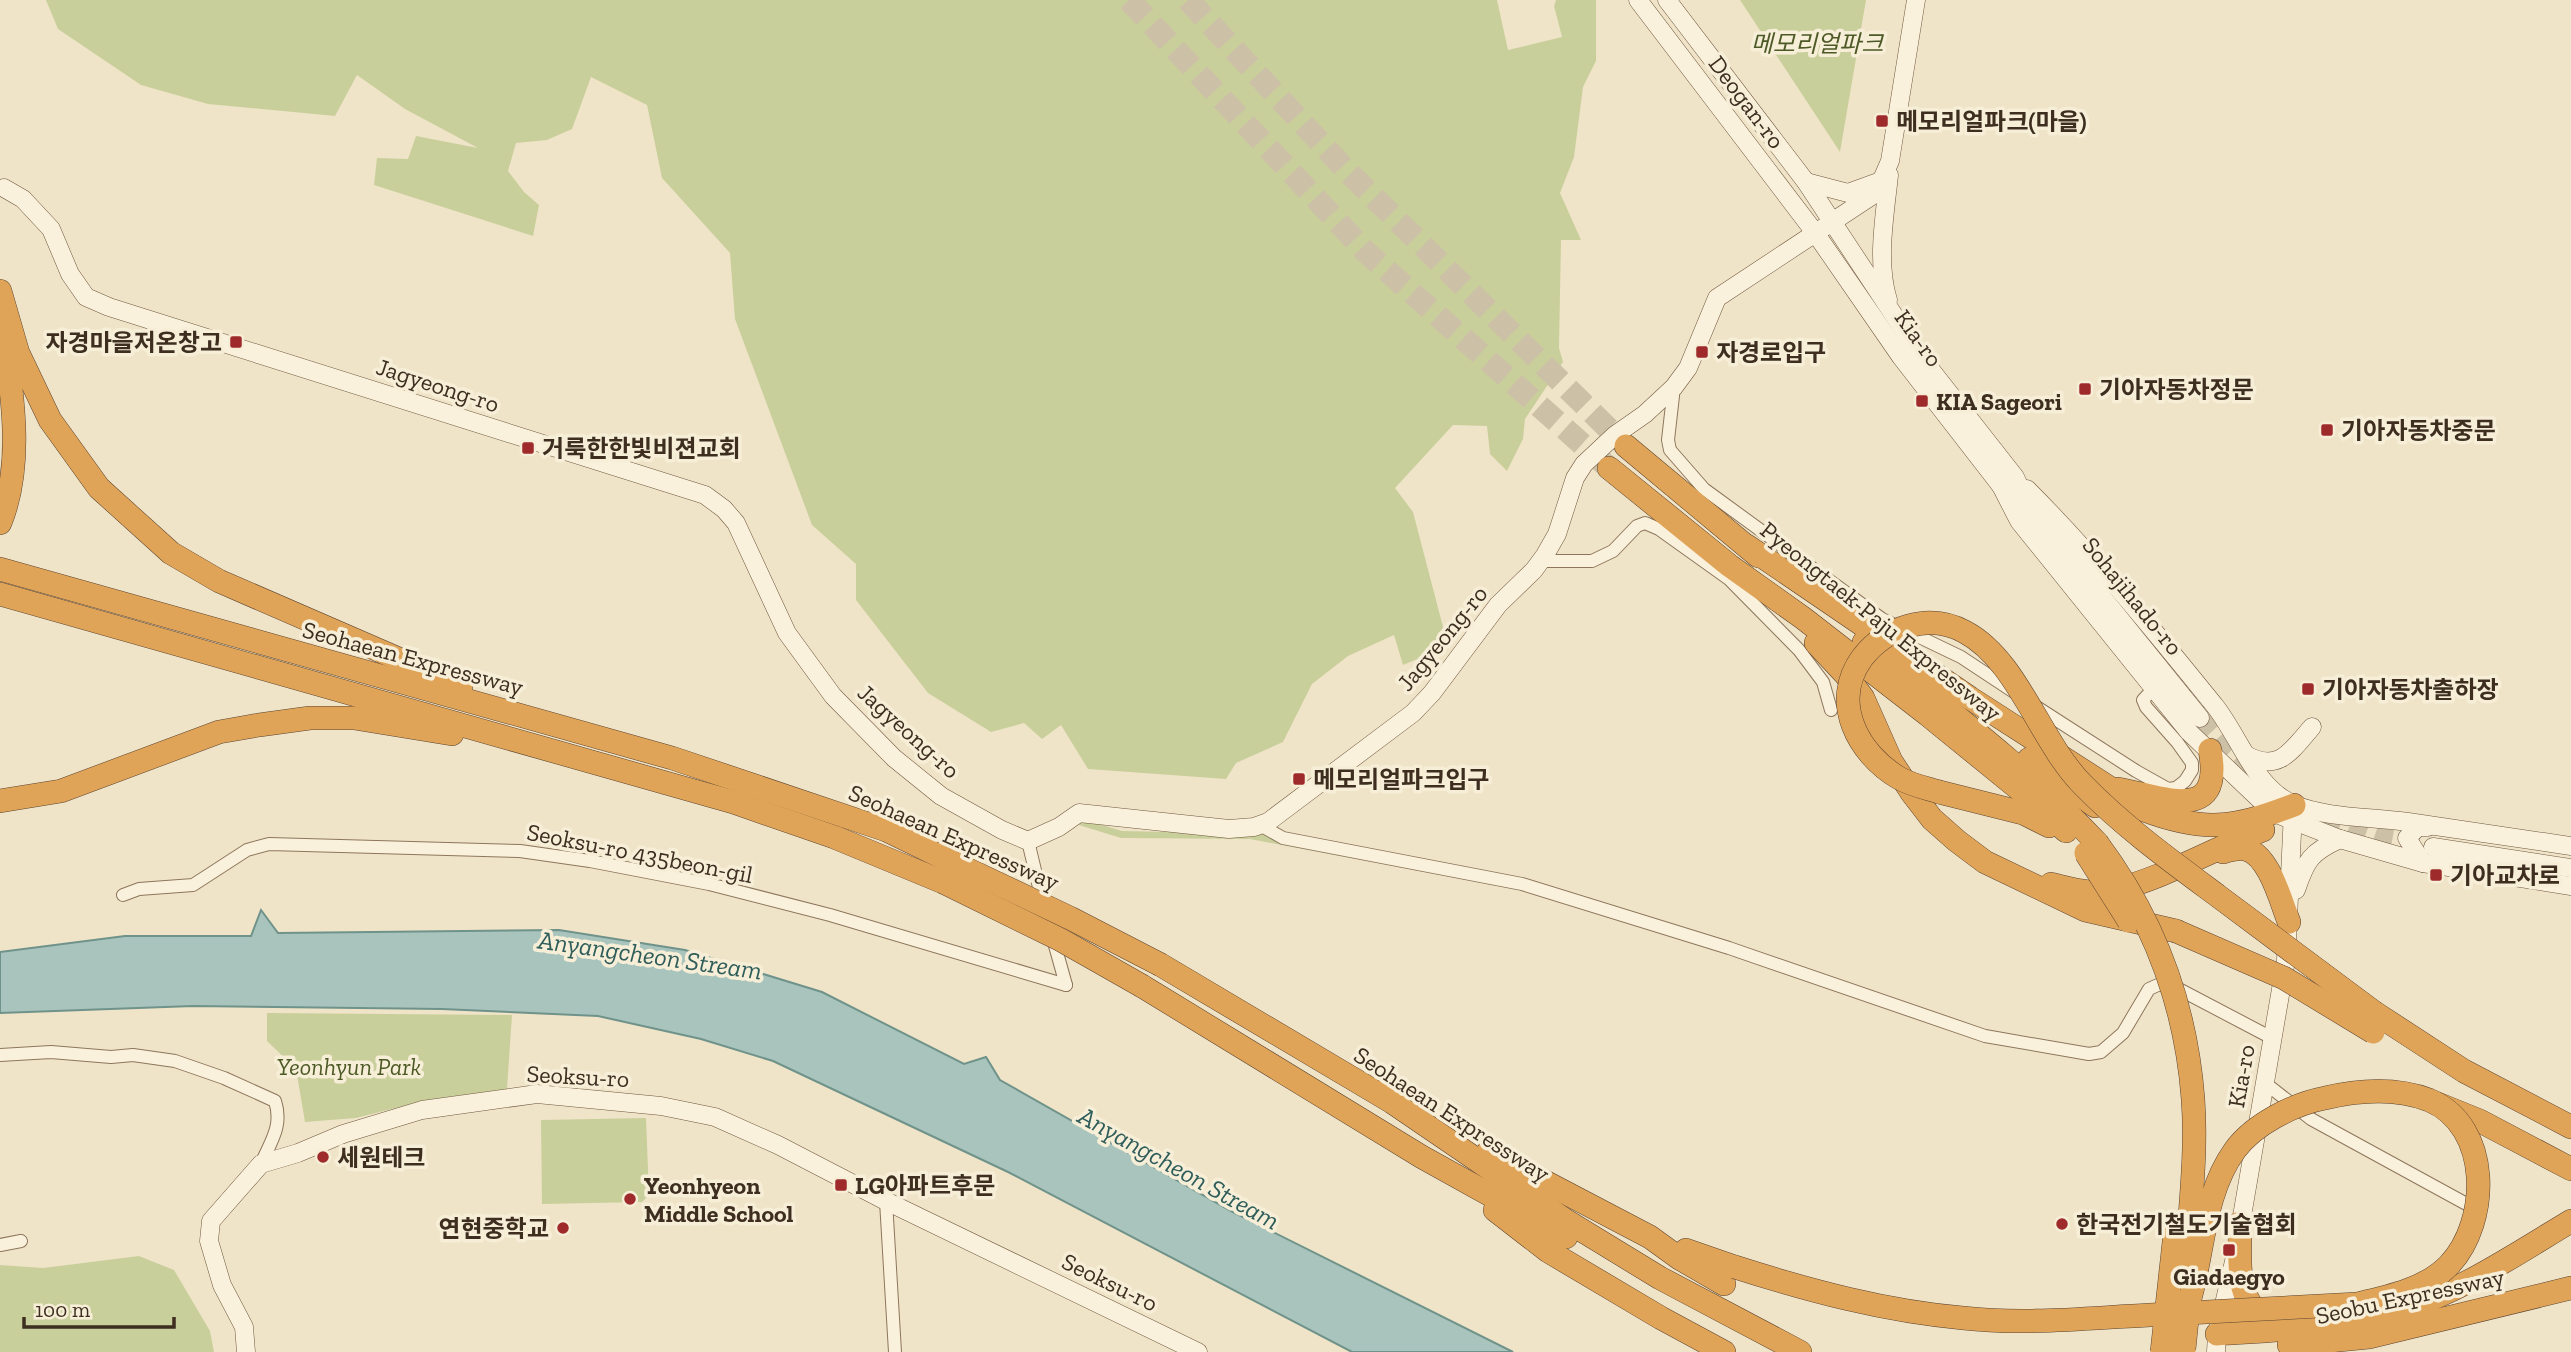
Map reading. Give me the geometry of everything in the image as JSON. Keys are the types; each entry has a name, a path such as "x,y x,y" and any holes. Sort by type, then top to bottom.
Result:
{"highway":[{"path":"0,290 18,354 50,420 99,488 171,554 219,581 538,720"},
{"path":"0,306 12,406 13,470 2,519"},
{"name":"Pyeongtaek-Paju Expressway","path":"1626,446 1746,547 2007,757 2055,799 2087,846"},
{"name":"Pyeongtaek-Paju Expressway","path":"1609,468 1730,566 1803,618 1928,715 2087,846"},
{"path":"1746,547 1970,698 2144,810 2166,819 2209,827 2246,822 2286,812"},
{"path":"1730,566 1824,650 1846,674 1863,698 1891,761 1912,793 1932,818 1985,863 2085,910 2176,931 2233,954 2374,1022 2571,1127"},
{"name":"Seohaean Expressway","path":"0,569 538,720 745,781 886,830 947,872 1142,986 1422,1157 1766,1352"},
{"name":"Seohaean Expressway","path":"0,594 764,811 834,837 947,872 1070,918 1161,965 1392,1102 1557,1234 1660,1278 1800,1352"},
{"path":"2130,831 2082,784 2060,758 2006,668 1990,650 1965,632 1933,624 1908,625 1884,636 1868,650 1858,664 1849,693 1850,713 1857,736 1873,759 1906,782 2023,813 2087,846 2121,876 2154,938 2170,982 2188,1056 2193,1099 2194,1140 2186,1273 2189,1302"},
{"path":"1935,700 1962,711 2130,831 2374,1022 2492,1099 2571,1139"},
{"path":"0,801 61,791 219,732 310,718 354,718 537,746"},
{"path":"2111,788 2146,793 2172,802 2192,801 2207,793 2211,784 2213,767 2210,750"},
{"path":"2190,861 2286,812"},
{"path":"2087,846 2143,950 2158,989 2175,1056 2180,1093 2180,1161 2162,1352"},
{"path":"1985,863 2074,890 2109,891 2190,861 2245,849 2259,856 2289,913"},
{"path":"2184,1352 2189,1302 2198,1272 2208,1211 2220,1178 2235,1149 2258,1129 2301,1103 2384,1090 2407,1094 2480,1121 2571,1170"},
{"path":"1392,1102 1650,1237 1729,1275 1797,1287 1866,1304 1966,1319 2020,1321 2357,1304 2387,1297 2426,1281 2448,1266 2467,1241 2475,1222 2479,1182 2470,1143 2449,1114 2431,1101"},
{"name":"Seobu Expressway","path":"2307,1336 2401,1310 2474,1278 2571,1221"},
{"path":"2240,1223 2243,1294 2256,1313 2307,1336"},
{"path":"1557,1234 1661,1318 1724,1352"},
{"name":"Seobu Expressway","path":"2216,1345 2307,1336 2369,1336 2571,1288"},
{"path":"2278,1352 2307,1336"}],"main road":[{"name":"Deogan-ro","path":"1638,0 1816,234"},
{"name":"Deogan-ro","path":"1667,0 1806,182 1833,223"},
{"path":"1892,313 1883,284 1883,238 1890,161 1916,0"},
{"path":"1816,234 1876,193 1890,161"},
{"path":"1806,182 1848,193 1881,181"},
{"name":"Jagyeong-ro","path":"4,188 23,199 51,229 70,274 86,297 109,307 705,495 724,509 736,523 786,633 833,696 894,758 941,796 1002,830 1028,841 1059,827 1079,813 1229,829 1261,824 1413,713 1432,694 1498,605 1541,561 1557,534 1576,478 1584,464 1615,435 1645,414 1674,387 1688,368 1717,298 1816,234"},
{"name":"Kia-ro","path":"1833,223 2008,482"},
{"name":"Kia-ro","path":"1816,234 1901,357 2027,505"},
{"path":"2008,482 2019,520 2154,688 2206,732 2214,726 2217,709"},
{"path":"2008,482 2065,527 2217,709 2254,769 2272,788 2286,812"},
{"name":"Sohajihado-ro","path":"2027,505 2195,725"},
{"path":"2195,725 2210,750 2286,812 2340,839 2423,863 2571,886"},
{"path":"2246,755 2266,762 2278,760 2312,727"},
{"path":"2286,812 2435,826 2571,846"},
{"name":"Kia-ro","path":"2216,1345 2286,960 2289,913 2286,812"},
{"path":"2423,863 2407,838 2418,827 2435,826"},
{"path":"2289,913 2302,870 2311,856 2340,839"},
{"path":"2433,847 2571,868"},
{"name":"Seoksu-ro","path":"261,1164 298,1153 343,1134 422,1110 537,1094 661,1106 715,1117 778,1145 886,1201 1198,1352"},
{"path":"246,1352 244,1327 222,1285 209,1241 211,1221 261,1164"}],"street":[{"path":"1674,387 1668,440 1671,450 1704,489 1878,622 1961,657 2136,772 2168,789 2176,788 2185,781 2192,770 2192,763 2146,707 2143,700 2154,688"},
{"path":"1541,561 1591,561 1613,551 1637,526 1645,523 1652,526 1729,579 1799,650 1823,682 1831,710"},
{"path":"1823,682 1835,673"},
{"path":"1261,824 1283,838 1522,884 1729,948 1985,1036 2089,1054 2101,1052 2123,1033 2149,989 2160,984 2172,986 2272,1038"},
{"name":"Seoksu-ro 435beon-gil","path":"123,895 139,889 192,885 247,850 269,844 520,851 590,861 709,884 830,915 1066,985 1028,841"},
{"path":"0,1055 51,1052 133,1055 175,1061 244,1086 275,1101 279,1114 279,1125 261,1164"},
{"path":"2265,1083 2311,1119 2472,1207"},
{"path":"886,1201 895,1352"},
{"path":"0,1245 21,1241"}],"green space":[{"path":"46,0 1497,0 1508,50 1562,37 1554,6 1556,0 1596,0 1596,61 1583,87 1574,157 1560,193 1581,240 1561,240 1559,348 1563,362 1525,419 1523,439 1507,471 1490,454 1487,426 1453,425 1395,488 1413,512 1448,646 1403,665 1394,635 1348,656 1312,684 1283,742 1236,763 1226,779 1088,769 1061,725 1042,739 1024,723 991,732 928,693 856,600 856,564 812,525 735,319 730,253 662,178 647,105 591,77 572,129 547,140 516,143 508,171 524,192 539,205 533,236 374,185 377,158 408,159 416,136 478,148 405,109 357,75 335,116 208,104 141,85 58,29"},
{"name":"메모리얼파크","path":"1740,0 1866,0 1840,152"},
{"path":"1086,820 1122,831 1266,834 1515,881 1514,889 1250,839 1121,838 1069,822"},
{"name":"Yeonhyun Park","path":"267,1013 512,1015 507,1089 427,1100 356,1118 305,1122 296,1069 267,1041"},
{"path":"646,1118 649,1195 642,1202 542,1204 541,1120"},
{"path":"139,1256 174,1270 210,1331 214,1352 0,1352 0,1265 43,1268"}],"water":[{"name":"Anyangcheon Stream","path":"261,910 278,933 559,930 685,950 822,992 964,1064 986,1057 1000,1080 1233,1212 1513,1352 1352,1352 1008,1172 773,1061 701,1039 598,1016 442,1009 193,1006 0,1013 0,952 125,936 251,936"}],"tunnel":[{"path":"1129,0 1366,252 1609,468"},
{"path":"1188,0 1346,170 1626,446"},
{"path":"2200,718 2229,750 2252,770"},
{"path":"2324,817 2381,837 2433,847"}],"place":[{"name":"메모리얼파크(마을)","path":"1882,121"},
{"name":"자경마을저온창고","path":"236,342"},
{"name":"자경로입구","path":"1702,352"},
{"name":"기아자동차정문","path":"2085,389"},
{"name":"KIA Sageori","path":"1922,401"},
{"name":"기아자동차중문","path":"2327,430"},
{"name":"거룩한한빛비젼교회","path":"528,448"},
{"name":"기아자동차출하장","path":"2308,689"},
{"name":"메모리얼파크입구","path":"1299,779"},
{"name":"기아교차로","path":"2436,875"},
{"name":"세원테크","path":"323,1157"},
{"name":"LG아파트후문","path":"841,1185"},
{"name":"Yeonhyeon Middle School","path":"630,1199"},
{"name":"한국전기철도기술협회","path":"2062,1224"},
{"name":"연현중학교","path":"563,1228"},
{"name":"Giadaegyo","path":"2229,1250"}]}
